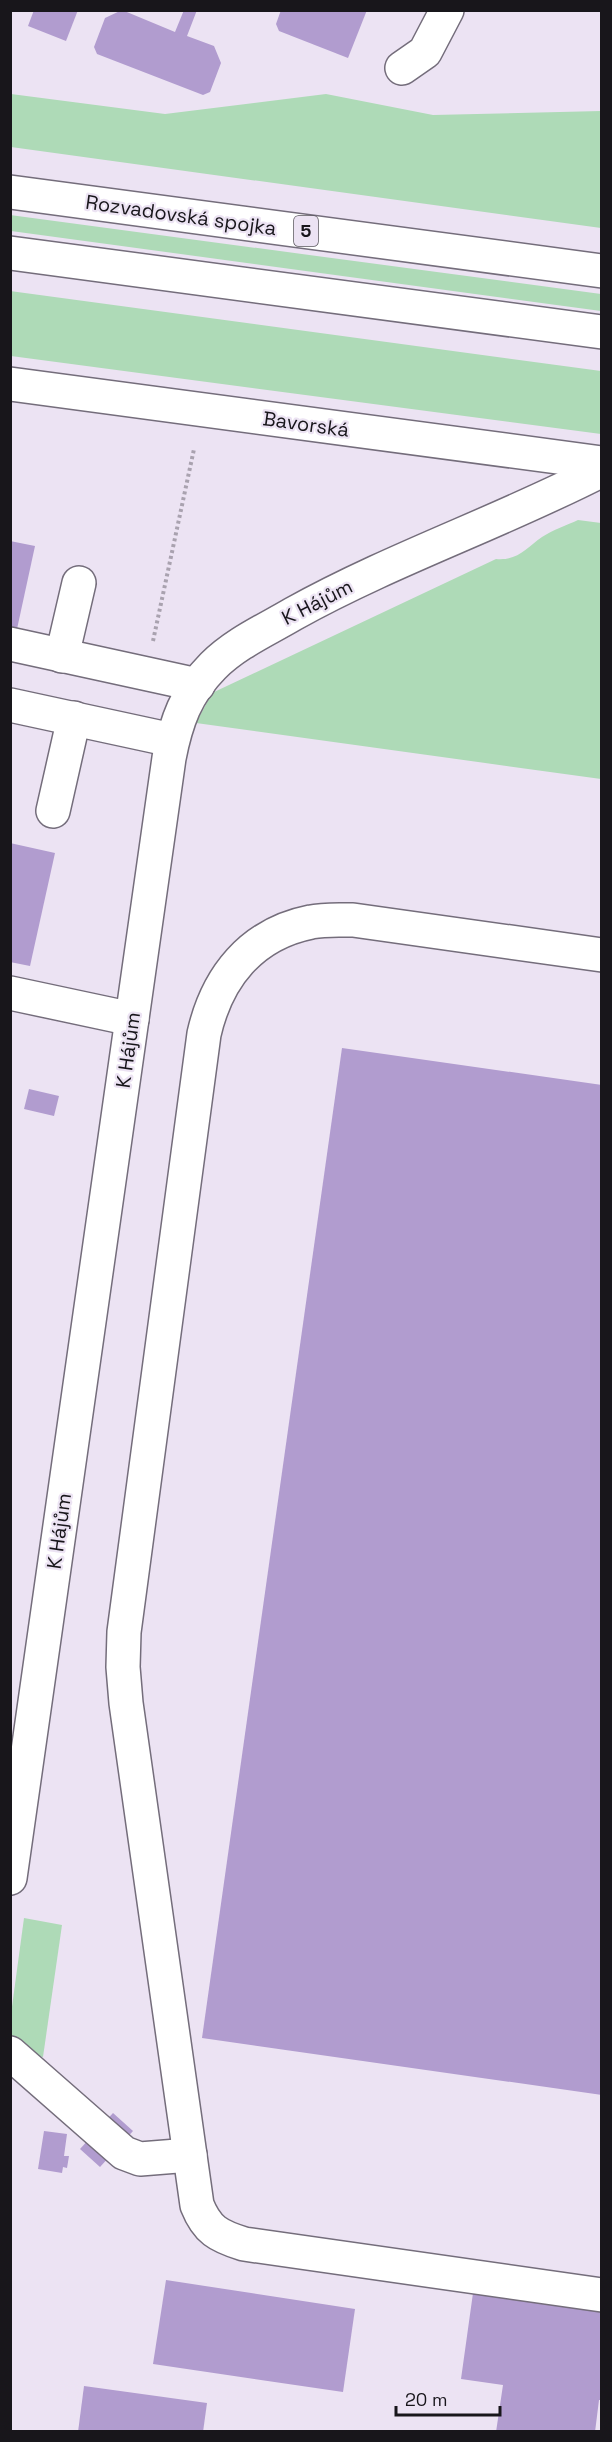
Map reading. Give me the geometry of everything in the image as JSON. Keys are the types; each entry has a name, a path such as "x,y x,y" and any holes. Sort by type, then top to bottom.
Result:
{"main road":[{"path":"402,68 425,52 447,10"},
{"name":"Rozvadovská spojka","path":"10,192 602,271"},
{"path":"10,253 602,332"},
{"name":"Bavorská","path":"10,384 602,463"},
{"name":"K Hájům","path":"10,1878 172,740 178,718 212,667 244,642 329,594 561,491 602,470"},
{"path":"62,656 79,583"},
{"path":"10,644 198,685"},
{"path":"10,705 172,740"},
{"path":"53,811 74,718"},
{"path":"602,955 353,920 312,922 280,932 256,947 234,967 216,993 204,1034 124,1632 123,1667 126,1703 197,2205 203,2219 212,2230 243,2244 602,2295"},
{"path":"10,993 132,1019"},
{"path":"10,2053 124,2152 140,2159 190,2155"}],"path":[{"path":"155,676 148,665 194,449"}],"green space":[{"path":"11,94 165,114 326,94 433,115 601,111 601,228 11,147"},
{"path":"10,215 601,294 601,311 11,231"},
{"path":"10,291 601,371 601,434 11,356"},
{"path":"578,520 601,523 601,779 196,723 212,693 496,559 516,556 546,534"},
{"path":"24,1918 62,1925 43,2057 11,2050 11,2014"}],"building":[{"path":"34,10 78,10 66,41 28,26"},
{"path":"122,10 175,32 184,10 197,10 187,36 214,46 221,63 210,92 203,95 97,54 94,47 105,18"},
{"path":"281,10 367,10 348,58 279,31 276,24"},
{"path":"10,541 35,546 17,629 10,628"},
{"path":"10,843 55,853 30,966 10,962"},
{"path":"342,1048 602,1085 602,2095 202,2038"},
{"path":"29,1089 59,1096 54,1116 24,1109"},
{"path":"113,2113 133,2131 100,2167 80,2149"},
{"path":"44,2131 67,2134 64,2156 69,2156 67,2168 63,2167 62,2173 38,2169"},
{"path":"166,2280 355,2309 343,2392 153,2364"},
{"path":"473,2293 602,2312 602,2400 599,2400 595,2432 496,2432 503,2385 461,2379"},
{"path":"84,2386 207,2403 203,2432 78,2432"}]}
